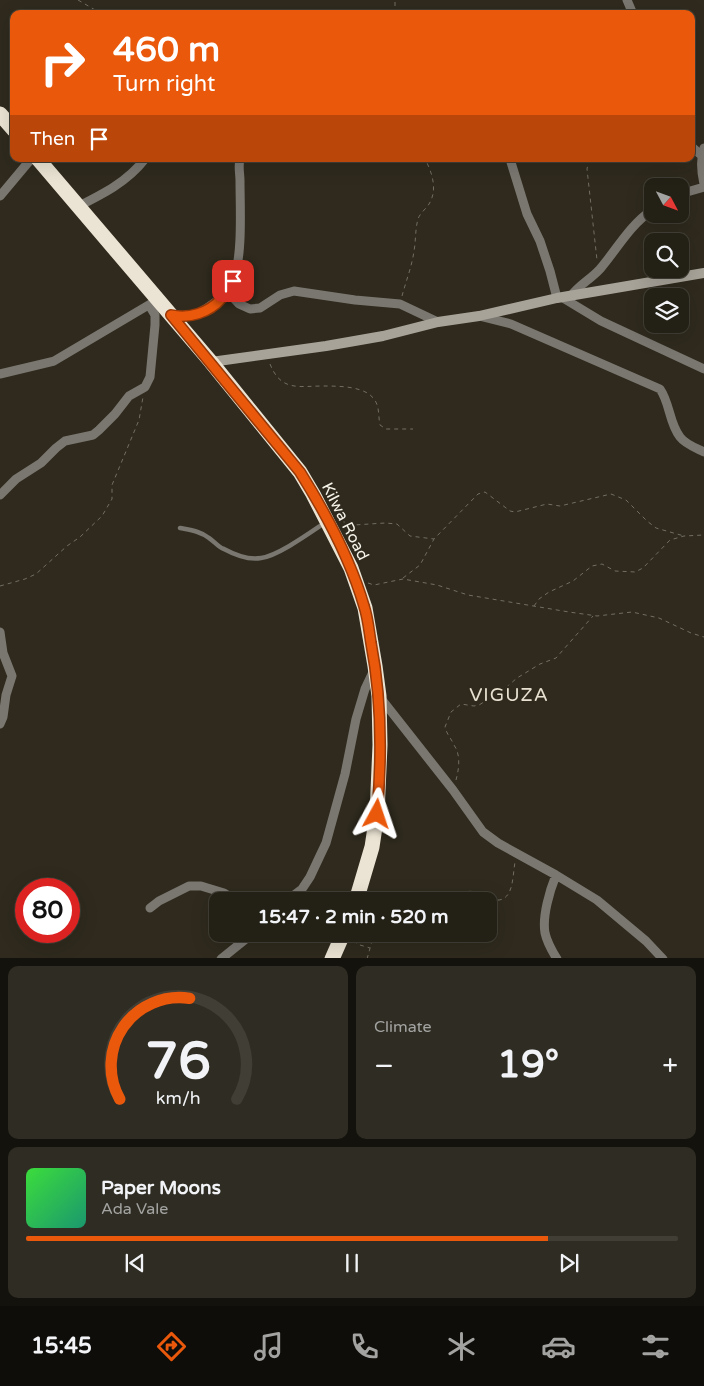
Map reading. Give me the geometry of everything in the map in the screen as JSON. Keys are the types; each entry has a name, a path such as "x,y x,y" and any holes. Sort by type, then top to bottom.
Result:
{"highway":[{"path":"0,114 10,125"},
{"name":"Kilwa Road","path":"40,162 153,302 171,315 300,472 351,568 365,608 379,696 380,745 377,814 372,847 359,892"},
{"path":"332,958 344,942"}],"street":[{"path":"689,191 704,185 702,172 703,152"},
{"path":"0,196 28,162"},
{"path":"78,207 116,186 136,171 143,162"},
{"path":"171,315 189,317 201,312 222,299 233,281 237,265 240,227 239,162"},
{"path":"511,162 524,206 564,297 582,311 601,321 704,369"},
{"path":"564,297 599,270 621,241 644,216"},
{"path":"211,362 326,346 564,297 704,273"},
{"path":"227,291 239,304 250,310 260,308 280,295 294,291 400,304 438,322"},
{"path":"0,374 54,362 153,302 155,325 150,377 145,387 129,396 100,430 94,434 65,442 41,463 16,479 0,495"},
{"path":"479,316 511,324 660,389 680,437 704,452"},
{"path":"0,632 3,653 12,676 0,724"},
{"path":"298,892 310,877 326,843 365,689 375,666"},
{"path":"379,696 453,790 483,832 498,843 597,900 646,941 663,958"},
{"path":"556,875 547,906 544,930 556,958"},
{"path":"150,908 159,900 188,886 201,886 221,892"},
{"path":"221,958 242,942"}],"lane":[{"path":"180,528 198,531 221,548 230,552 249,558 263,558 278,552 327,522"}],"path":[{"path":"78,0 95,10"},
{"path":"400,304 415,250 419,216 432,198 433,180 427,162"},
{"path":"588,162 587,169 595,235 595,256 599,270"},
{"path":"266,354 276,375 282,381 292,386 306,388 323,386 361,389 375,400 379,412 380,425 386,429 413,429"},
{"path":"0,586 36,574 67,546 80,538 102,516 112,499 112,485 139,420 145,387"},
{"path":"403,579 420,565 434,539 478,494 485,492 510,511 515,512 547,504 560,506 611,494 626,500 656,528 684,536"},
{"path":"327,522 342,521 354,525 396,524 410,536 434,539"},
{"path":"534,606 539,599 549,592 573,581 592,566 602,564 615,571 635,572 644,568 670,540 684,536 704,535"},
{"path":"356,580 374,585 403,579 438,586 468,595 593,616 632,612 658,618 704,637"},
{"path":"453,790 459,769 459,759 455,745 448,737 444,727 451,712 461,704 474,706 487,700 540,664 556,658 593,616"},
{"path":"497,901 505,898 509,893 516,852"},
{"path":"356,942 370,948"},
{"path":"367,958 372,942"}],"district":[{"name":"VIGUZA","path":"509,694"}],"route":[{"path":"233,281 222,299 201,312 189,317 171,315 300,472 351,568 365,608 379,696 380,781 377,814"}]}
